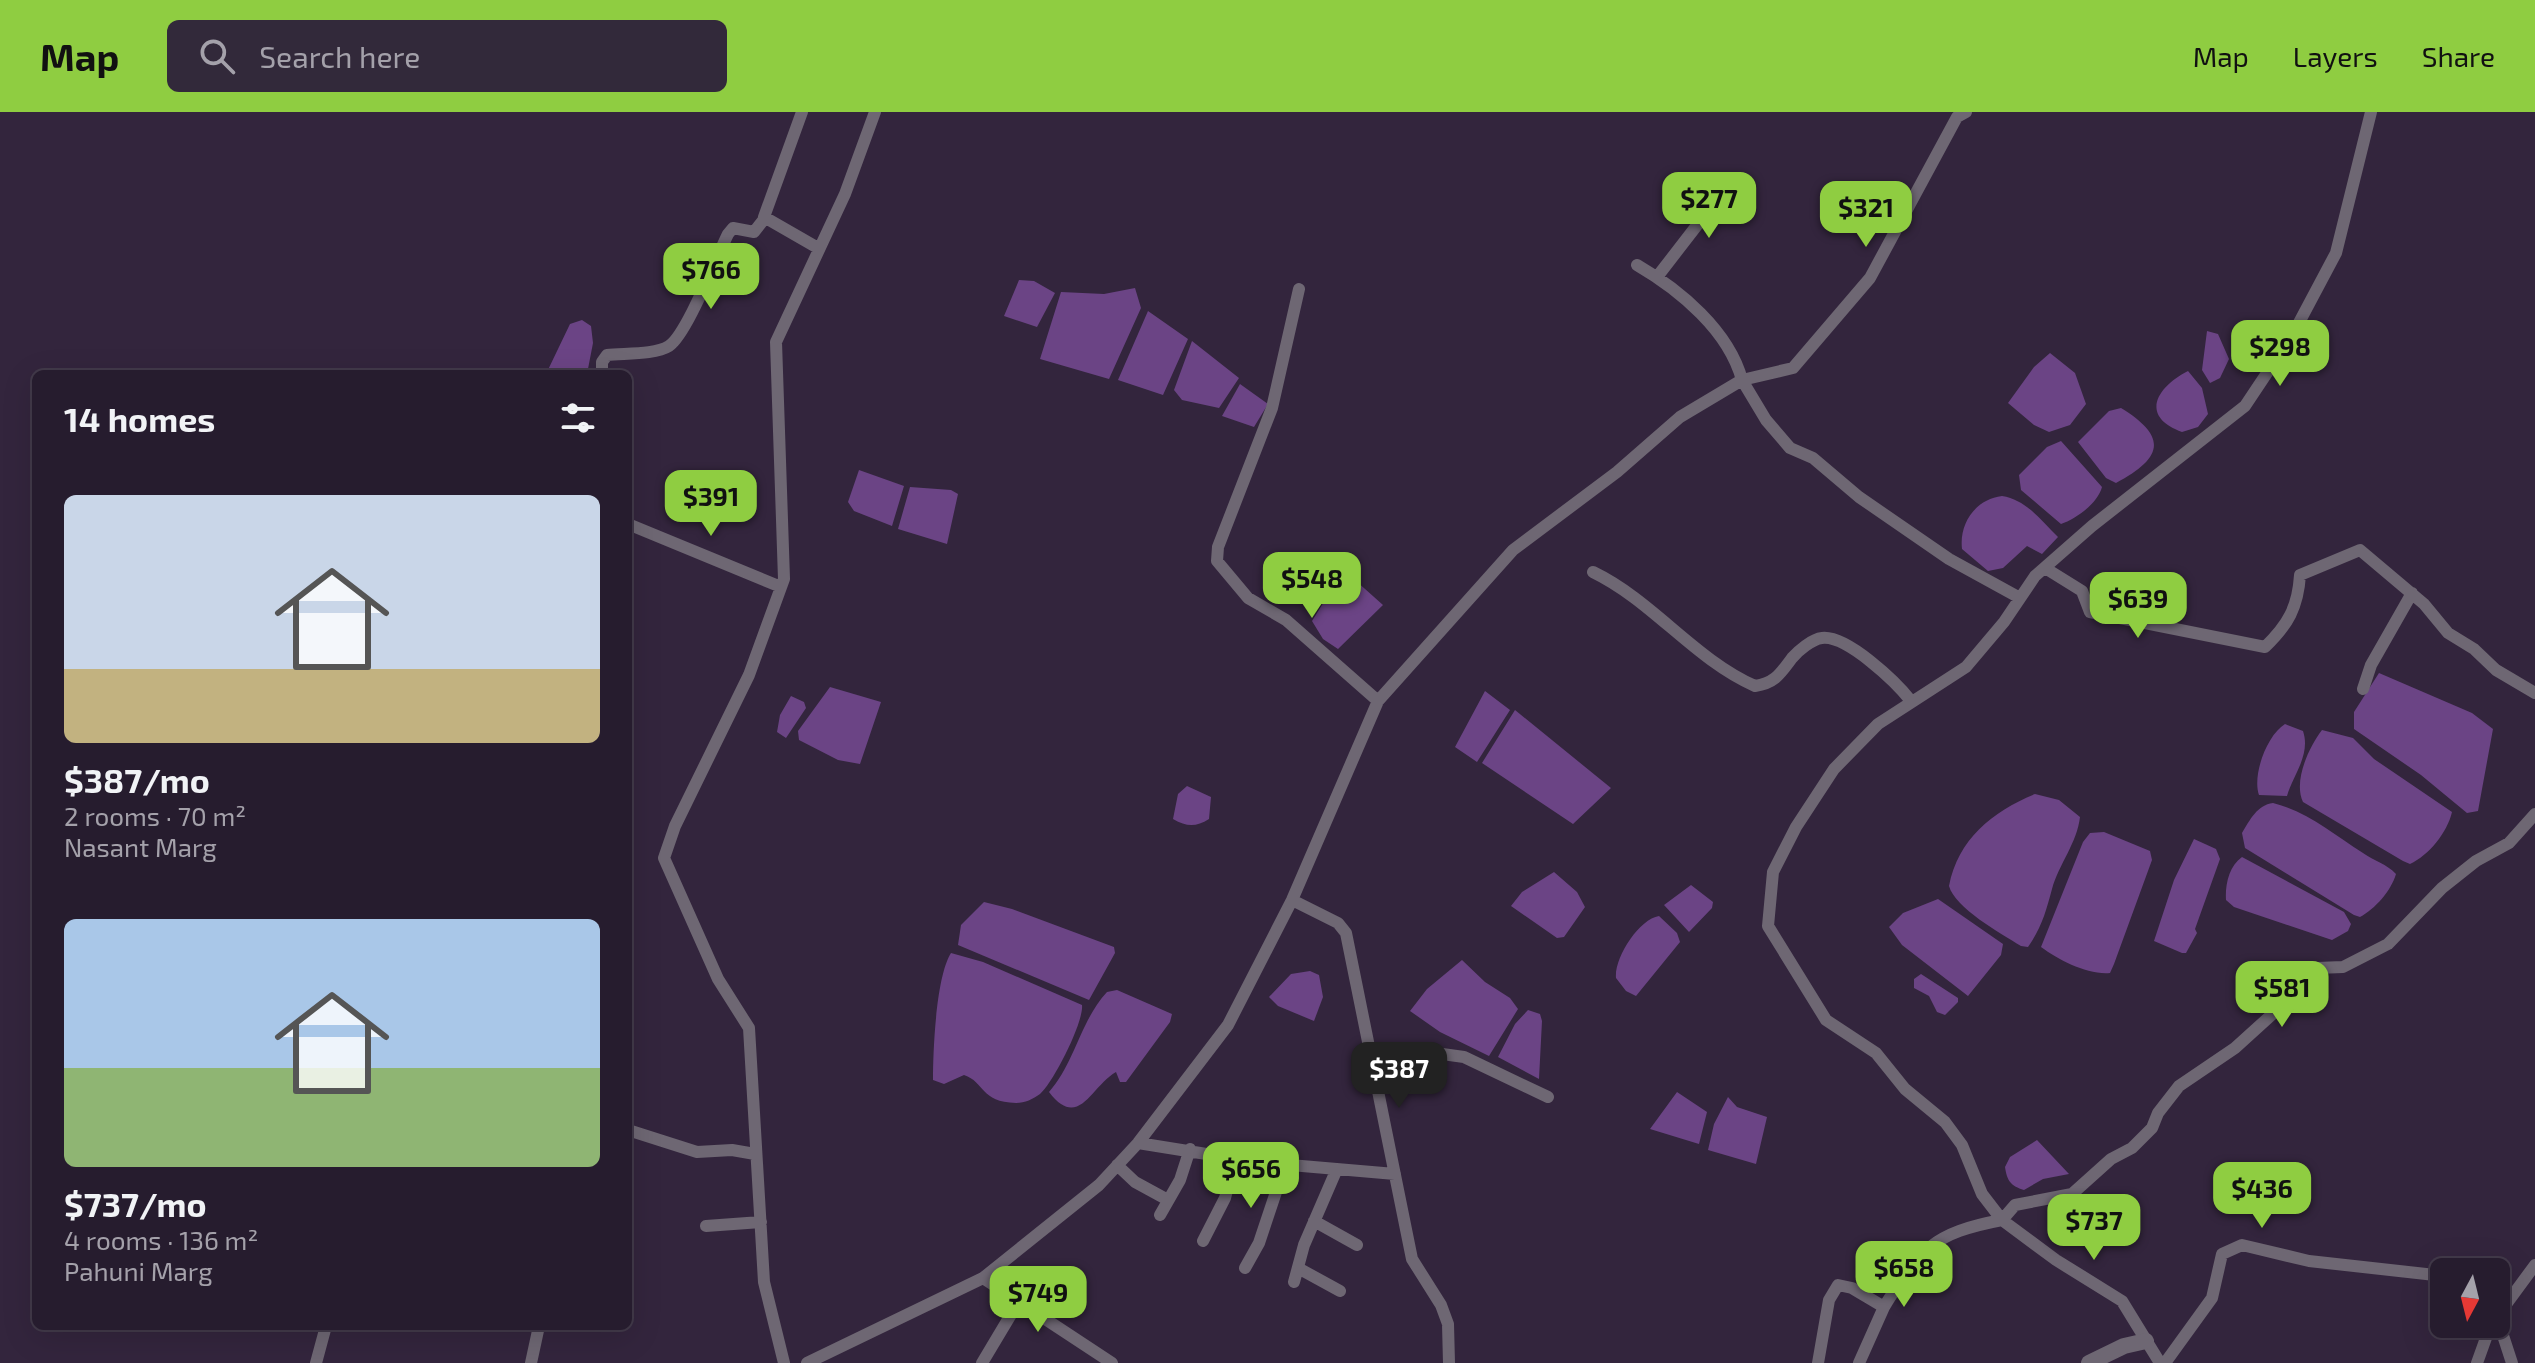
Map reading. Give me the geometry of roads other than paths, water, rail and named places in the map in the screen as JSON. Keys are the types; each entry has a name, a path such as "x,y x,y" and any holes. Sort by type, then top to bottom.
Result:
{"street":[{"path":"602,370 602,362 607,355 660,350 671,345 684,327 728,234 733,228 754,232 765,218 802,112"},
{"path":"784,1363 764,1282 749,1028 718,979 664,858 675,826 749,675 784,579 782,444 776,342 845,194 875,112"},
{"path":"807,1363 983,1278 1069,1211 1138,1143 1228,1025 1292,900 1378,701 1513,550 1617,472 1680,417 1742,380 1793,368 1805,357 1870,278 1957,117 1966,112"},
{"path":"2371,112 2336,253 2293,334 2245,406 2092,526 2045,568 1966,667 1878,724 1834,769 1796,827 1773,872 1768,926 1826,1020 1876,1053 1905,1089 1945,1122 1962,1145 1982,1194 2002,1220 2056,1260 2122,1301 2162,1363 2212,1298 2222,1254 2242,1245 2309,1261 2430,1274"},
{"path":"1657,277 1732,180"},
{"path":"765,218 818,248"},
{"path":"1637,265 1657,277 1697,311 1735,356 1742,380 1766,420 1790,448 1813,458 1859,497 1949,559 2020,598"},
{"path":"1299,289 1272,408 1218,547 1217,561 1248,598 1286,620 1378,701"},
{"path":"632,526 781,587"},
{"path":"2045,568 2082,591 2090,612 2265,647 2288,625 2298,594 2300,575 2360,550 2412,593 2448,633 2474,649 2496,670 2535,693"},
{"path":"1593,572 1633,596 1723,667 1755,686 1771,683 1814,640 1825,637 1842,641 1897,683 1911,701"},
{"path":"2363,689 2371,665 2412,593"},
{"path":"1859,1363 1884,1307 1916,1259 1939,1238 1965,1227 2002,1220 2015,1205 2072,1194 2152,1128 2158,1113 2179,1086 2235,1048 2278,1009 2302,978 2317,968 2343,967 2388,944 2442,888 2476,861 2509,843 2535,814"},
{"path":"1292,900 1338,923 1346,933 1412,1259 1441,1305 1448,1324 1449,1363"},
{"path":"1370,1060 1435,1053 1464,1057 1548,1097"},
{"path":"632,1131 697,1152 732,1150 755,1154"},
{"path":"1138,1143 1285,1165 1395,1174"},
{"path":"1160,1215 1180,1180 1190,1149"},
{"path":"1203,1241 1225,1198 1236,1157"},
{"path":"1117,1165 1135,1182 1168,1200"},
{"path":"1245,1268 1259,1243 1285,1165"},
{"path":"1294,1282 1314,1221 1336,1171"},
{"path":"1314,1221 1357,1245"},
{"path":"706,1226 761,1222"},
{"path":"2510,1298 2535,1265"},
{"path":"1298,1268 1340,1291"},
{"path":"983,1278 1112,1363"},
{"path":"1818,1363 1829,1300 1838,1285 1852,1288 1884,1307"},
{"path":"982,1363 1019,1301"},
{"path":"316,1363 325,1330"},
{"path":"531,1363 538,1330"},
{"path":"2477,1363 2486,1338"},
{"path":"2503,1338 2512,1363"},
{"path":"2089,1363 2124,1346 2146,1341"}]}
